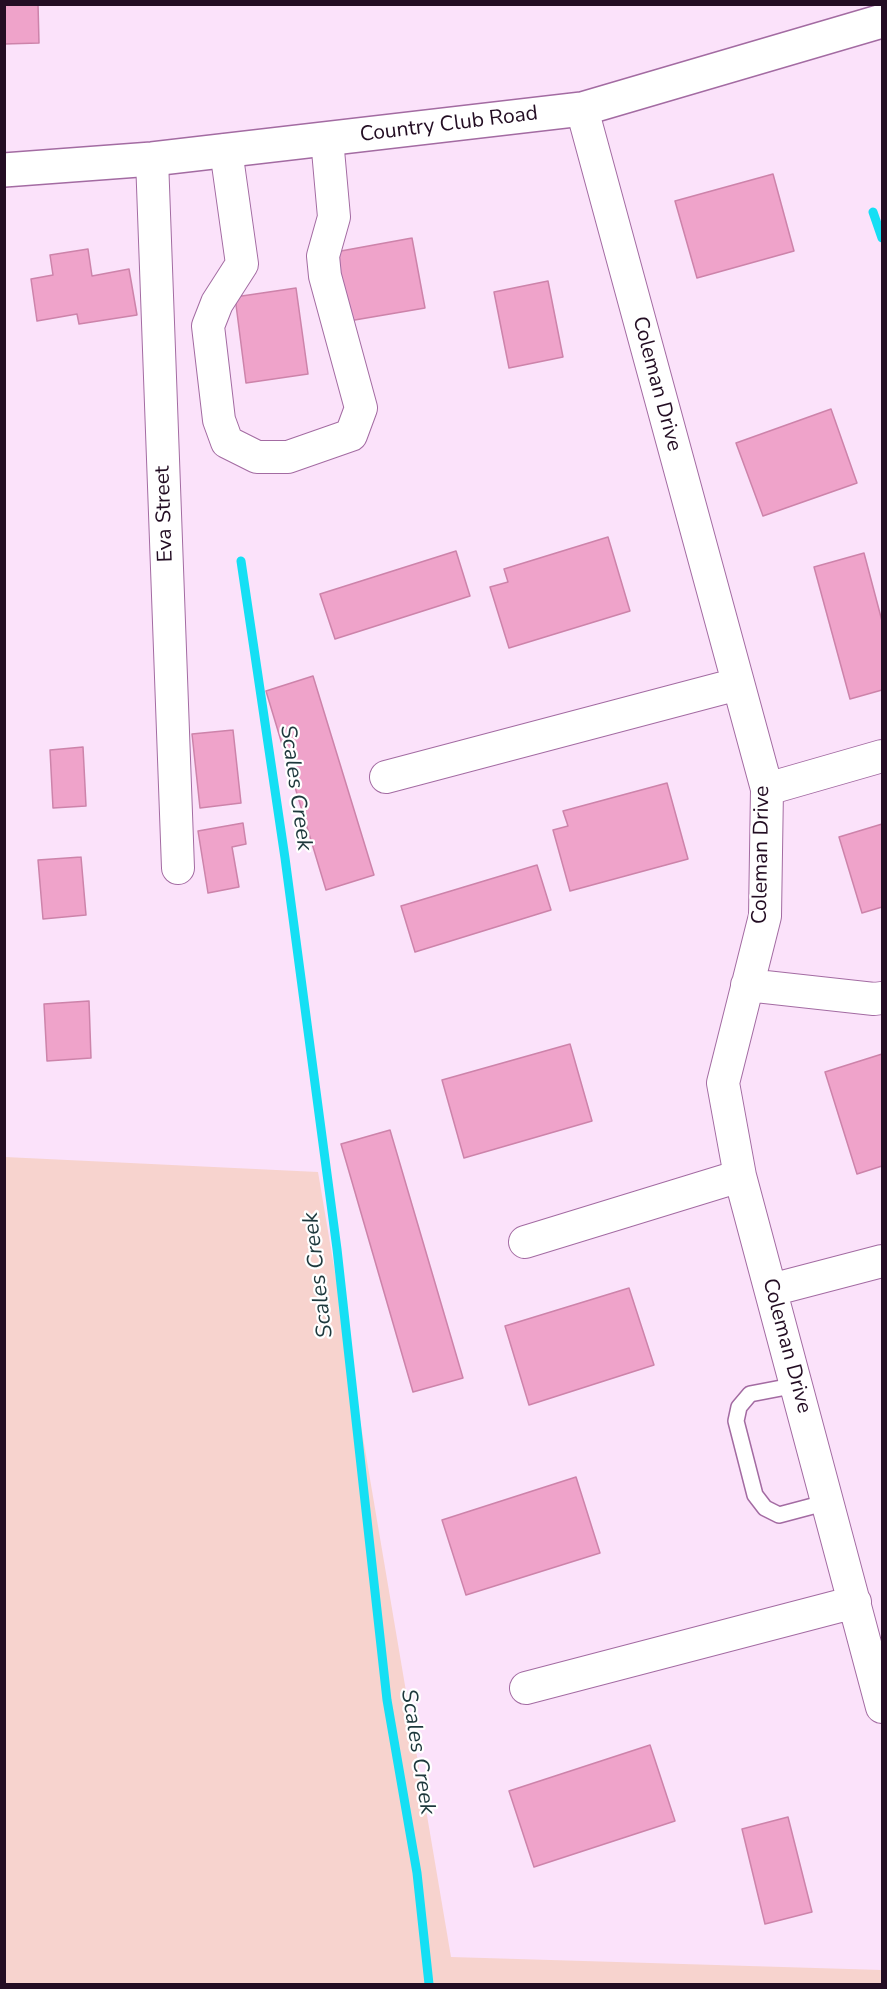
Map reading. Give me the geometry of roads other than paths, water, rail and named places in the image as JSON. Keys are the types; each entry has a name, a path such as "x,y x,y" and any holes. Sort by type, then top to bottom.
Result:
{"main road":[{"name":"Country Club Road","path":"4,170 152,159 582,109 882,21"}],"street":[{"name":"Coleman Drive","path":"582,109 767,789 765,916 723,1083 740,1176 882,1707"},
{"path":"226,150 242,264 217,303 208,326 219,420 227,442 258,457 288,457 351,435 361,408 324,266 323,256 333,217 327,139"},
{"name":"Eva Street","path":"152,159 178,868"},
{"path":"386,777 738,684"},
{"path":"767,789 882,756"},
{"path":"747,985 882,998"},
{"path":"525,1242 740,1176"},
{"path":"771,1290 882,1261"},
{"path":"526,1688 855,1602"}],"lane":[{"path":"796,1385 750,1395 739,1407 736,1421 755,1495 765,1508 779,1515 828,1502"}],"waterway":[{"path":"873,212 882,238"},
{"name":"Scales Creek","path":"241,561 285,858 337,1249 387,1700 417,1873 429,1984"}]}
